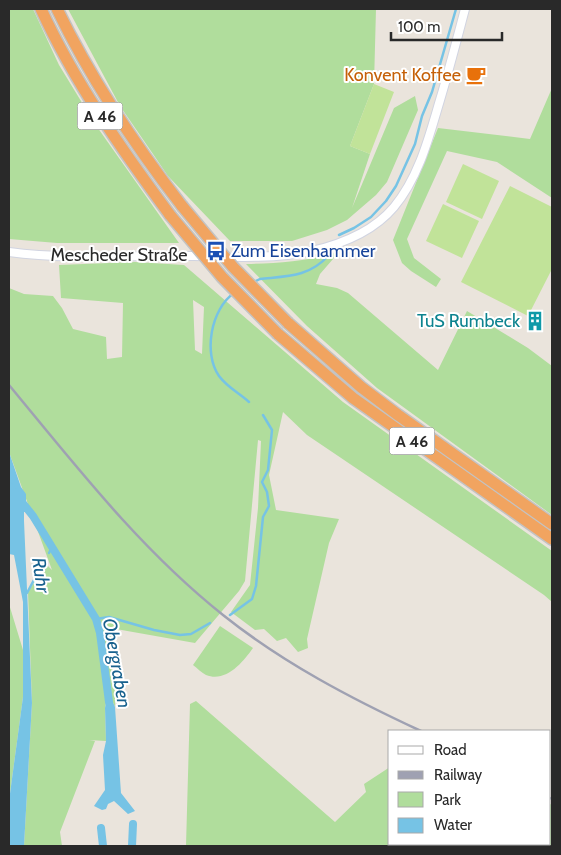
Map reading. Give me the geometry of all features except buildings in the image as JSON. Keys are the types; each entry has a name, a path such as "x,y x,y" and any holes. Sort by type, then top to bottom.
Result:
{"highway":[{"name":"A 46","path":"41,9 65,56 102,118 170,215 222,277 278,334 353,398 552,539"},
{"name":"A 46","path":"57,9 114,111 156,172 233,267 288,324 329,360 443,448 552,524"}],"street":[{"name":"Mescheder Straße","path":"9,252 69,256 267,256 310,251 337,244 361,233 375,224 393,208 403,195 416,171 433,125 465,9"}],"green space":[{"path":"9,9 33,9 59,65 95,124 179,243 57,243 9,239"},
{"path":"68,9 376,9 374,84 350,146 370,154 352,208 394,108 415,96 418,110 387,182 376,195 347,220 327,230 292,241 230,241 168,176 120,106"},
{"path":"374,84 394,92 370,154 350,146"},
{"path":"552,88 552,198 497,162 447,151 407,239 414,258 441,279 436,287 411,271 402,263 393,240 438,128 530,139"},
{"path":"463,164 499,181 482,219 446,202"},
{"path":"510,186 552,207 552,269 528,316 461,282"},
{"path":"443,204 479,221 462,258 426,241"},
{"path":"340,251 320,274 316,284 337,288 348,293 438,370 467,311 528,348 552,366 552,515 377,388 307,326 246,264 305,260"},
{"path":"135,262 184,265 343,402 552,551 552,602 307,435 283,412 269,475 276,510 339,519 329,543 307,639 308,648 298,652 286,638 277,641 264,629 255,630 231,612 250,585 258,508 261,441 258,440 245,581 239,591 195,643 116,629 115,707 108,692 105,708 106,741 89,740 95,741 60,832 62,846 24,846 32,703 28,592 46,564 52,570 9,452 9,288 24,294 53,296 73,329 106,337 107,359 122,357 123,303 61,298 59,265","holes":["193,300 204,307 202,354 195,350"]},
{"path":"9,604 23,650 23,697 9,801"},
{"path":"220,626 253,648 233,670 227,674 213,677 204,674 193,665"},
{"path":"196,701 335,822 366,792 364,784 388,768 388,845 551,845 551,804 552,846 186,846 190,704"}],"water":[{"path":"9,452 21,487 26,494 24,521 32,703 24,846 9,846 9,801 23,697 23,602 14,555 9,554"},
{"path":"108,691 115,707 121,793 135,811 128,814 114,801 108,804 106,809 102,810 94,806 105,790 103,755 106,741 105,708"}],"waterway":[{"path":"339,235 371,217 386,201 396,186 415,144 456,9"},
{"path":"254,282 260,279 305,272 321,263 328,256"},
{"path":"234,293 226,300 215,320 212,332 211,356 222,380 249,402"},
{"path":"230,615 252,599 256,586 263,517 269,506 267,492 262,482 268,470 272,430 263,415"},
{"name":"Obergraben","path":"9,486 33,516 96,619 100,633 109,702"},
{"name":"Obergraben","path":"49,553 52,547"},
{"name":"Ruhr","path":"27,593 43,563"},
{"path":"96,619 109,617 154,630 180,635 191,634 210,623"},
{"path":"132,846 133,824"},
{"path":"101,828 103,846"}],"railway":[{"path":"9,385 84,476 136,535 164,563 223,615 270,649 319,679 419,730"}],"place":[{"name":"Konvent Koffee","path":"476,75"},
{"name":"Zum Eisenhammer","path":"216,251"},
{"name":"TuS Rumbeck","path":"535,321"}]}
